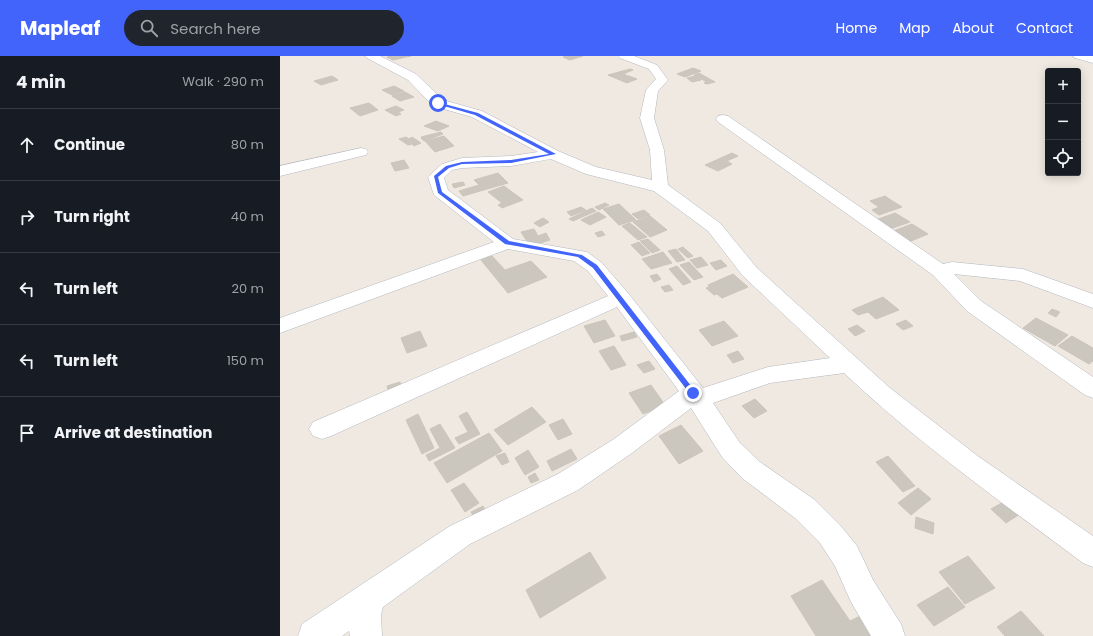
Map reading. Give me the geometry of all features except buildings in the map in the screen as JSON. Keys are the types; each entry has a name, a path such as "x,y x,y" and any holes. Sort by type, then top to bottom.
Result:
{"street":[{"path":"371,56 412,77 438,103 477,114 553,154 591,171 660,187 714,226 750,272 848,364 888,399 970,464 1093,553"},
{"path":"624,56 653,67 662,80 652,90 647,118 657,150 660,187"},
{"path":"1079,56 1093,60"},
{"path":"723,119 940,271 974,306 1093,389"},
{"path":"280,171 361,152"},
{"path":"553,154 511,161 462,163 447,167 436,176 440,192 507,243 580,256 595,266 695,396 731,450 752,470 805,509 830,534 846,556 862,591 889,636"},
{"path":"280,326 507,243"},
{"path":"940,271 952,268 1023,275 1093,301"},
{"path":"322,429 621,298"},
{"path":"314,636 460,535 568,482 695,396 768,375 848,364"},
{"path":"366,636 365,615 369,598"}],"route":[{"path":"438,103 477,114 553,154 511,161 462,163 447,167 436,176 440,192 507,243 580,256 595,266 693,393"}]}
